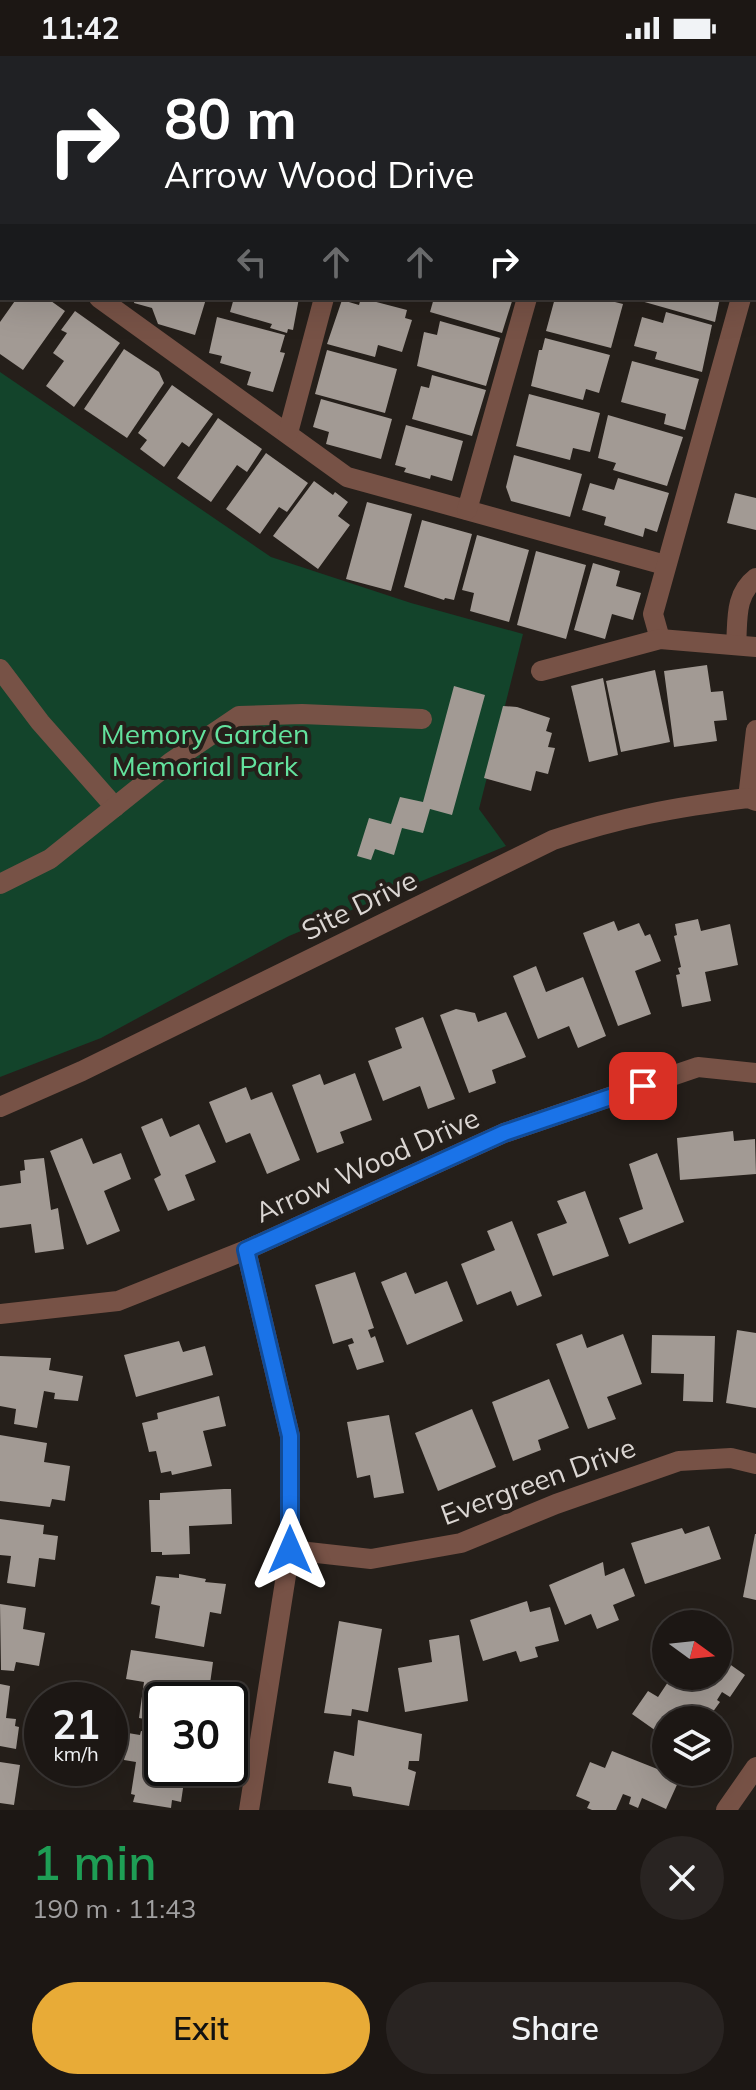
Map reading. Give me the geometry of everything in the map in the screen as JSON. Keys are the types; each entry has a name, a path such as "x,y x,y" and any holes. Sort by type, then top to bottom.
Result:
{"street":[{"path":"288,433 323,300"},
{"path":"467,510 526,300"},
{"path":"109,301 347,477 665,565"},
{"path":"660,639 653,614 665,565 745,307"},
{"path":"541,671 660,639 746,646 738,603 756,578"},
{"path":"0,669 40,722 115,807"},
{"path":"0,884 50,859 171,762 239,716 302,714 422,719"},
{"path":"752,800 756,730"},
{"name":"Site Drive","path":"0,1107 82,1071 553,840 606,822 651,812 752,800"},
{"name":"Arrow Wood Drive","path":"0,1314 118,1301 246,1250 519,1128 698,1067 756,1073"},
{"path":"246,1250 290,1436 290,1550 249,1810"},
{"name":"Evergreen Drive","path":"290,1550 371,1559 461,1543 556,1504 679,1461 731,1458 756,1464"},
{"path":"726,1810 756,1767"}],"green space":[{"name":"Memory Garden Memorial Park","path":"0,372 271,557 411,603 523,634 479,809 506,846 289,936 101,1038 0,1077"}],"building":[{"path":"16,300 52,300 65,311 23,370 0,354 0,322"},
{"path":"135,300 206,300 195,335 158,324 152,308 134,303"},
{"path":"233,300 299,300 293,330 288,329 287,333 270,328 272,324 230,312"},
{"path":"342,300 359,305 360,300 369,300 407,310 405,318 412,320 402,352 378,345 375,357 327,344"},
{"path":"433,300 512,300 502,333 430,312"},
{"path":"554,300 607,300 623,304 611,348 546,331"},
{"path":"641,300 720,300 715,322"},
{"path":"75,311 120,343 74,407 46,386 64,361 53,353 67,333 61,330"},
{"path":"666,312 712,325 702,372 655,359 657,352 634,346 642,317 663,323"},
{"path":"217,317 285,335 280,352 285,353 273,392 247,385 251,372 220,363 222,356 209,353"},
{"path":"440,321 500,338 486,386 417,366 424,332 437,335"},
{"path":"545,338 610,355 599,393 586,389 583,400 531,386"},
{"path":"124,349 159,372 164,383 127,438 84,409"},
{"path":"327,350 397,369 385,413 315,394"},
{"path":"632,361 699,379 685,430 664,424 666,414 621,402"},
{"path":"432,375 486,390 472,436 412,419 421,386 429,388"},
{"path":"172,385 213,414 189,447 182,442 164,467 140,449 147,440 138,433"},
{"path":"529,394 600,413 590,452 573,448 570,460 516,446"},
{"path":"321,399 392,419 381,459 326,444 329,432 313,427"},
{"path":"608,415 683,437 667,486 613,470 616,463 598,458"},
{"path":"218,418 262,449 247,472 237,465 211,502 177,478"},
{"path":"406,425 463,441 452,481 404,472 406,468 395,465"},
{"path":"266,453 308,483 287,512 279,507 260,534 226,509"},
{"path":"514,455 582,474 570,517 511,501 506,487"},
{"path":"618,478 669,493 657,532 645,528 643,537 604,525 606,517 582,510 590,483 614,490"},
{"path":"314,481 348,502 338,516 350,525 318,569 273,536"},
{"path":"735,493 756,498 756,530 727,523"},
{"path":"367,502 412,514 391,591 346,579"},
{"path":"422,520 472,534 454,600 444,600 404,587"},
{"path":"477,535 529,550 509,622 470,611 474,593 462,590"},
{"path":"536,551 586,565 566,639 517,625"},
{"path":"593,563 620,571 616,586 641,593 633,620 612,614 605,639 574,630"},
{"path":"707,665 711,692 723,691 727,720 714,721 717,741 674,747 664,671"},
{"path":"655,670 670,742 621,752 606,681"},
{"path":"603,678 618,755 589,762 571,686"},
{"path":"454,686 485,695 452,815 430,809 423,833 402,828 394,855 375,849 371,860 357,856 369,818 391,824 400,797 423,802"},
{"path":"503,706 517,707 550,718 546,731 552,733 548,747 555,748 548,774 536,771 531,791 484,778"},
{"path":"698,919 701,931 730,924 738,965 705,972 711,1001 682,1007 676,975 680,974 678,968 681,967 674,936 677,935 675,924"},
{"path":"614,921 618,931 639,923 645,936 650,934 661,961 635,971 651,1014 618,1026 583,933"},
{"path":"536,966 546,992 583,977 606,1036 578,1048 569,1026 538,1039 513,976"},
{"path":"456,1009 475,1013 478,1022 506,1012 526,1057 492,1070 496,1083 469,1093 440,1015"},
{"path":"423,1017 455,1099 428,1109 420,1086 383,1101 368,1061 402,1048 395,1028"},
{"path":"355,1073 372,1120 340,1132 344,1143 317,1153 292,1085 320,1074 324,1085"},
{"path":"246,1087 251,1100 272,1092 300,1160 267,1174 250,1133 226,1143 209,1102"},
{"path":"162,1118 170,1137 199,1124 216,1162 185,1175 195,1200 168,1211 154,1179 161,1175 141,1127"},
{"path":"733,1131 734,1141 755,1139 756,1174 680,1180 677,1138"},
{"path":"82,1138 93,1164 121,1153 131,1179 104,1191 120,1231 87,1245 50,1151"},
{"path":"657,1153 684,1222 629,1244 619,1218 643,1209 629,1164"},
{"path":"44,1158 51,1210 58,1208 64,1249 35,1253 31,1224 0,1228 0,1186 21,1183 20,1171 25,1170 24,1160"},
{"path":"585,1191 609,1256 553,1276 537,1234 567,1223 557,1201"},
{"path":"512,1221 542,1296 517,1306 511,1291 477,1305 461,1264 495,1250 487,1231"},
{"path":"355,1272 374,1328 368,1330 371,1338 375,1336 384,1362 357,1370 348,1345 354,1343 352,1338 333,1344 315,1285"},
{"path":"406,1272 415,1294 447,1281 463,1321 407,1345 381,1282"},
{"path":"737,1330 756,1333 756,1408 726,1403"},
{"path":"582,1334 587,1348 623,1334 642,1384 607,1397 616,1419 588,1429 556,1344"},
{"path":"652,1335 715,1336 713,1402 683,1401 684,1374 651,1373"},
{"path":"179,1341 183,1352 205,1346 213,1375 136,1397 124,1355"},
{"path":"0,1356 51,1358 49,1370 83,1376 78,1401 54,1399 55,1393 44,1391 37,1428 14,1424 16,1409 0,1406"},
{"path":"549,1379 569,1428 538,1440 541,1450 513,1461 492,1402"},
{"path":"219,1396 226,1426 203,1431 212,1466 172,1475 171,1471 161,1473 156,1451 149,1452 142,1423 158,1419 157,1413"},
{"path":"472,1409 496,1467 438,1491 415,1433"},
{"path":"389,1415 404,1493 374,1498 370,1475 357,1478 347,1422"},
{"path":"0,1435 47,1443 44,1462 70,1466 65,1501 52,1499 50,1507 0,1501"},
{"path":"231,1489 232,1524 189,1526 190,1554 162,1555 162,1552 151,1552 149,1500 160,1500 160,1493"},
{"path":"0,1519 44,1525 43,1534 58,1536 55,1560 39,1558 35,1587 7,1583 11,1556 0,1555"},
{"path":"709,1526 721,1559 645,1584 631,1543 682,1528 685,1534"},
{"path":"756,1534 756,1600 743,1597"},
{"path":"603,1562 605,1576 624,1568 635,1596 613,1605 619,1620 597,1629 591,1614 565,1625 549,1585"},
{"path":"179,1574 206,1579 205,1582 226,1584 221,1614 210,1612 204,1647 155,1638 160,1606 151,1604 156,1576 179,1578"},
{"path":"527,1601 530,1612 550,1607 559,1641 535,1647 538,1657 520,1662 516,1651 483,1661 470,1620"},
{"path":"0,1604 26,1608 23,1629 45,1633 39,1666 16,1662 14,1671 1,1670"},
{"path":"339,1621 382,1629 368,1712 352,1709 351,1716 324,1713"},
{"path":"459,1635 468,1701 405,1712 398,1668 432,1662 429,1640"},
{"path":"131,1650 213,1662 210,1682 126,1679"},
{"path":"732,1666 745,1675 730,1697 722,1692 717,1706 652,1706 652,1728 632,1714 648,1691 658,1697 663,1690 732,1690"},
{"path":"144,1682 144,1719 139,1718"},
{"path":"0,1684 10,1686 6,1718 16,1719 15,1726 19,1727 16,1749 0,1746"},
{"path":"358,1720 422,1734 419,1761 409,1761 408,1769 416,1772 409,1806 353,1796 351,1787 328,1783 334,1751 354,1756"},
{"path":"144,1731 144,1786 183,1786 181,1802 172,1800 171,1808 133,1802 135,1795 131,1794 136,1762 128,1761 128,1733 140,1735"},
{"path":"612,1751 652,1767 652,1786 676,1786 666,1809 642,1798 638,1808 629,1804 631,1797 623,1794 616,1810 592,1810 587,1808 590,1802 576,1796 590,1762 605,1768"},
{"path":"0,1762 20,1765 14,1805 0,1803"}],"route":[{"path":"290,1550 290,1436 246,1250 504,1133 643,1086"}]}
